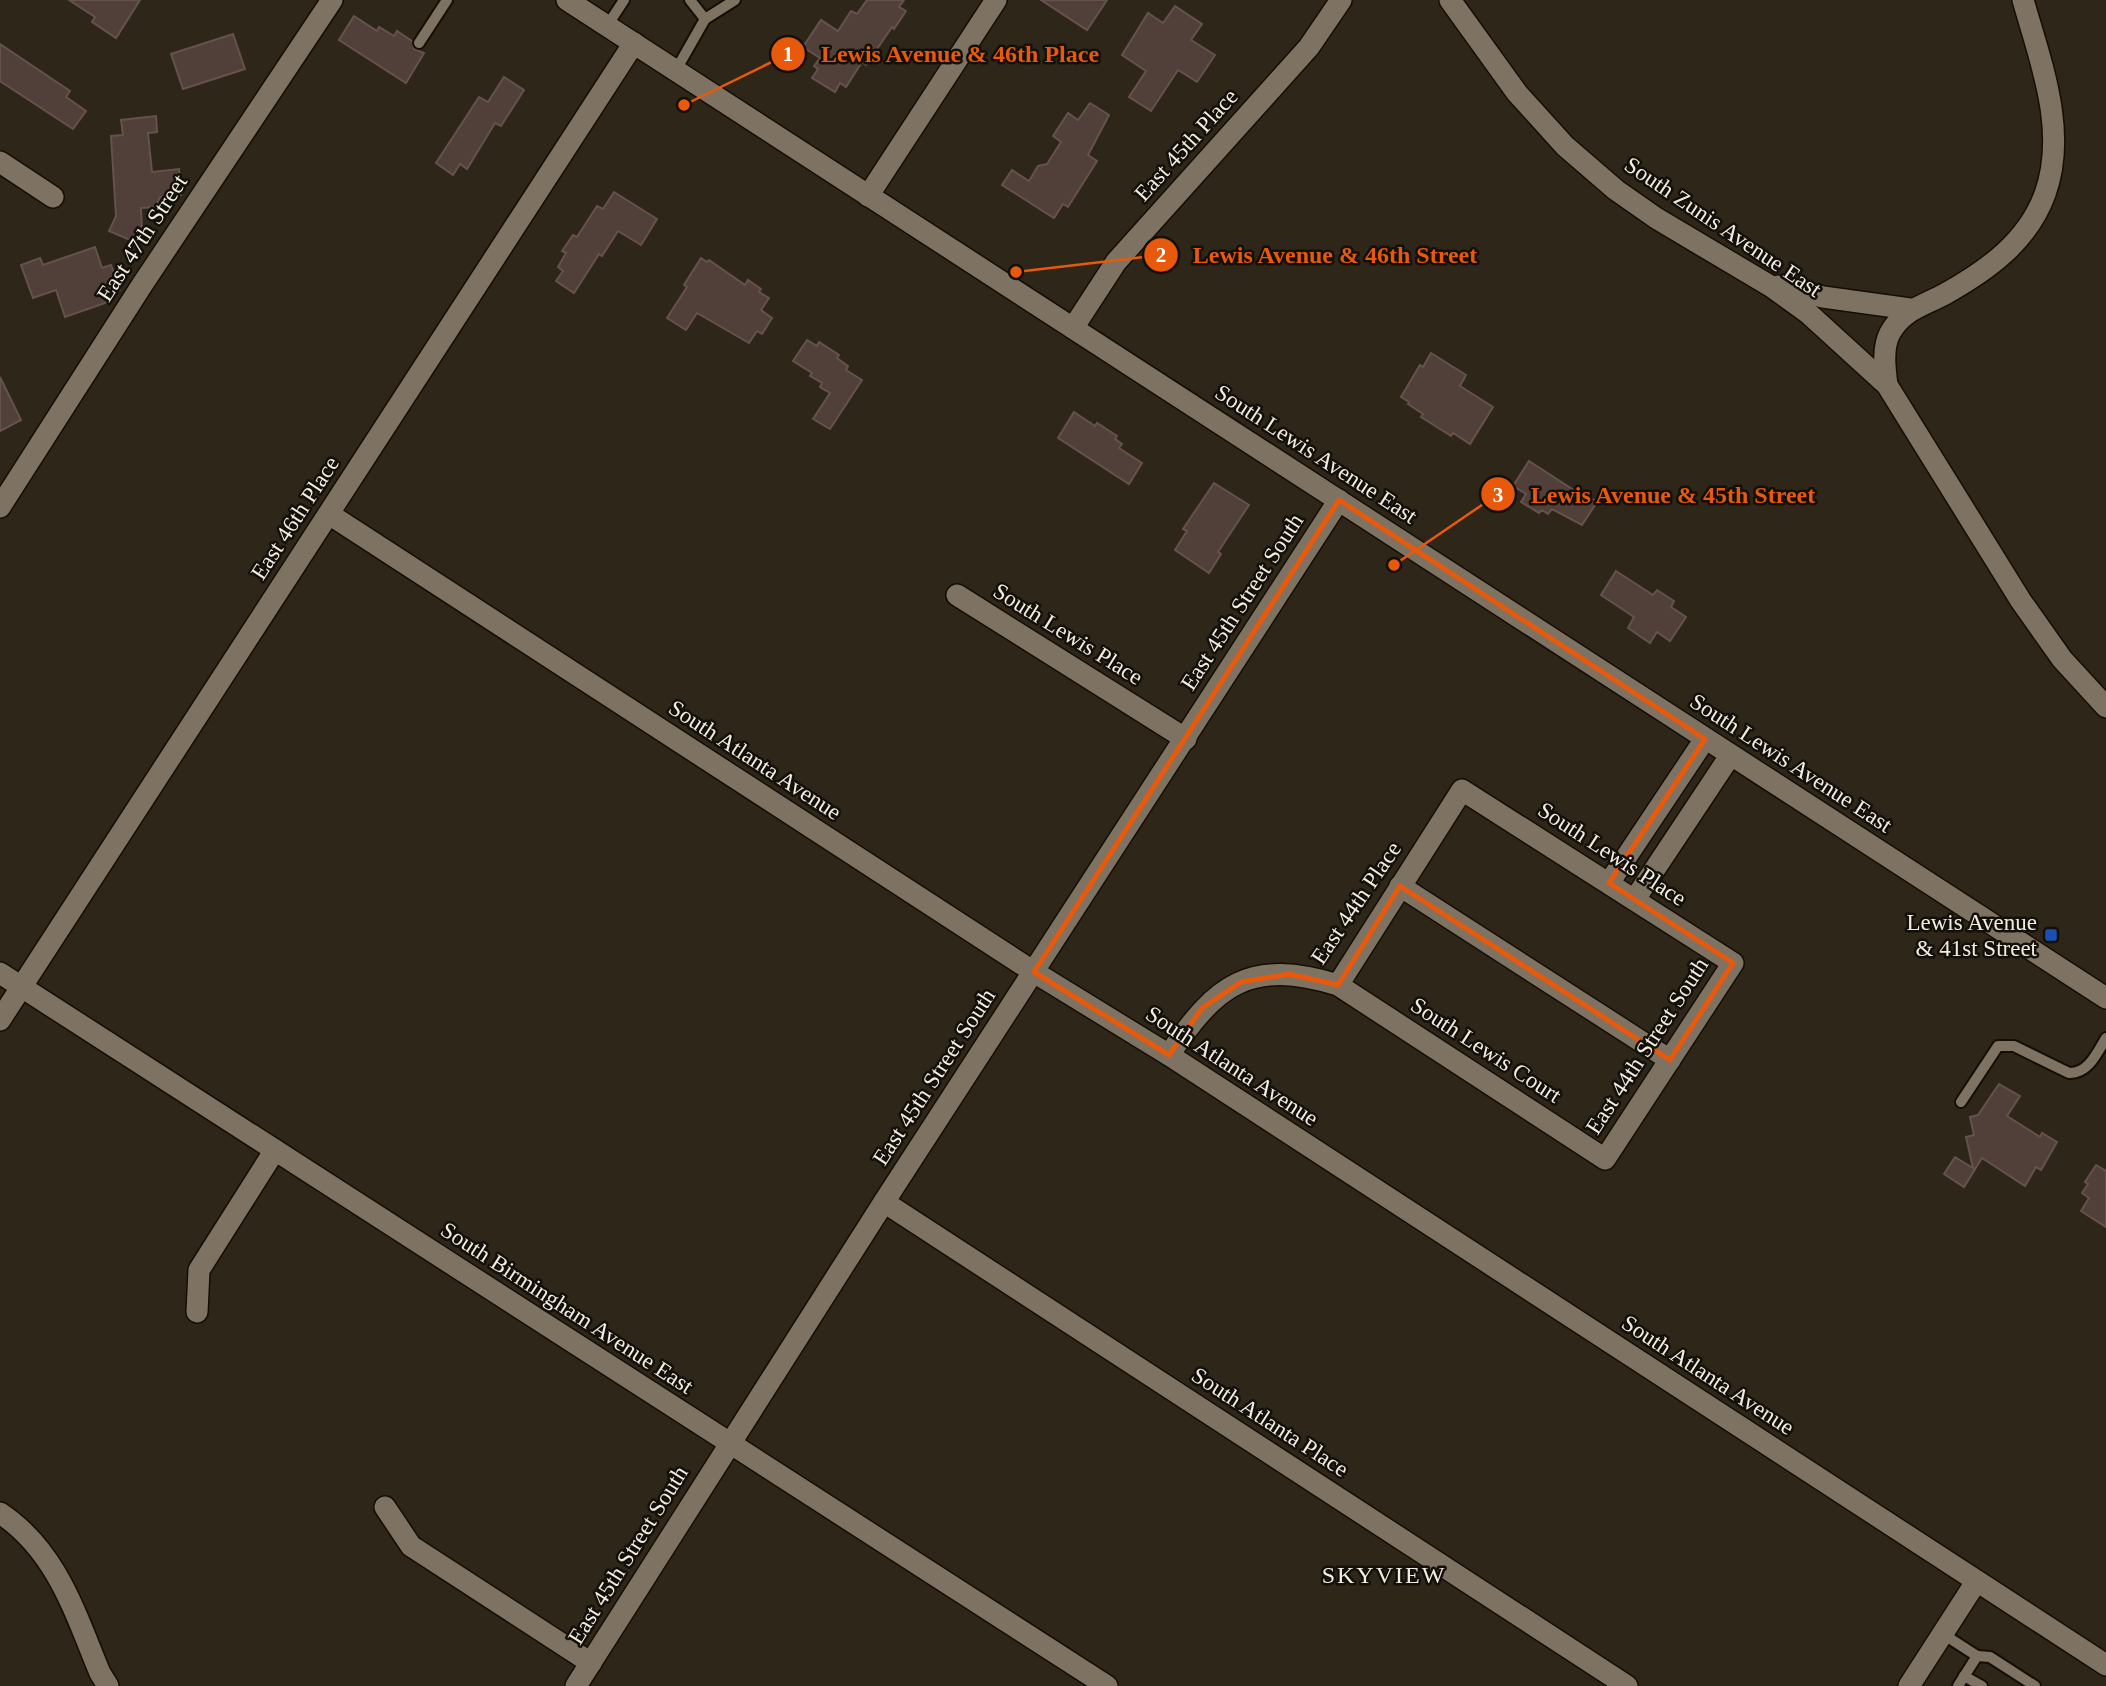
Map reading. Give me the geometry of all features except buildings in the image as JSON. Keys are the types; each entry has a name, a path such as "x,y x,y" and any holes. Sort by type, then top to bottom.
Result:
{"street":[{"name":"East 47th Street","path":"0,507 142,285 332,0"},
{"name":"South Lewis Avenue East","path":"567,0 2106,998"},
{"path":"869,196 996,0"},
{"name":"East 45th Place","path":"1073,328 1116,262 1309,47 1341,0"},
{"name":"South Zunis Avenue East","path":"1450,0 1517,93 1564,146 1616,190 1656,218 1763,281 1808,313 1887,386 2021,601 2062,659 2106,706"},
{"path":"1887,386 1884,361 1890,333 1910,309 1945,294 2002,258 2027,229 2045,193 2051,160 2053,119 2044,74 2022,0"},
{"name":"East 46th Place","path":"0,1020 634,43"},
{"path":"0,162 53,197"},
{"path":"1763,281 1823,297 1910,309"},
{"name":"East 45th Street South","path":"576,1686 884,1202 1339,500"},
{"name":"South Atlanta Avenue","path":"329,514 2106,1665"},
{"name":"South Lewis Place","path":"957,595 1186,738"},
{"path":"1635,899 1705,739"},
{"path":"1609,883 1730,756"},
{"name":"South Lewis Place","path":"1462,790 1733,963"},
{"name":"East 44th Place","path":"1168,1055 1202,1008 1241,982 1266,975 1289,975 1338,985 1462,790"},
{"path":"1400,886 1670,1060"},
{"name":"East 44th Street South","path":"1605,1158 1733,963"},
{"name":"South Birmingham Avenue East","path":"0,973 1107,1686"},
{"name":"South Lewis Court","path":"1338,985 1605,1158"},
{"path":"197,1312 200,1270 275,1150"},
{"name":"South Atlanta Place","path":"884,1202 1627,1686"},
{"path":"385,1507 411,1546 591,1663"},
{"path":"0,1513 35,1543 60,1578 108,1686"},
{"path":"1909,1686 1976,1582"}],"lane":[{"path":"419,43 447,0"},
{"path":"607,26 624,0"},
{"path":"690,0 705,19"},
{"path":"676,71 705,19 735,0"},
{"path":"1961,1102 1998,1046 2014,1046 2069,1073 2077,1073 2087,1067 2106,1038"},
{"path":"1942,1634 1977,1656 1990,1657 2035,1686"},
{"path":"1977,1656 1961,1681 1982,1686"}],"highlighted area":[{"path":"1339,500 1705,739 1609,883 1733,963 1670,1060 1400,886 1338,985 1289,974 1241,982 1202,1008 1169,1055 1034,972"}],"place":[{"name":"Lewis Avenue & 46th Place","path":"684,105"},
{"name":"Lewis Avenue & 46th Street","path":"1016,272"},
{"name":"Lewis Avenue & 45th Street","path":"1394,565"},
{"name":"Lewis Avenue & 41st Street","path":"2051,935"}],"district":[{"name":"SKYVIEW","path":"1384,1575"}]}
